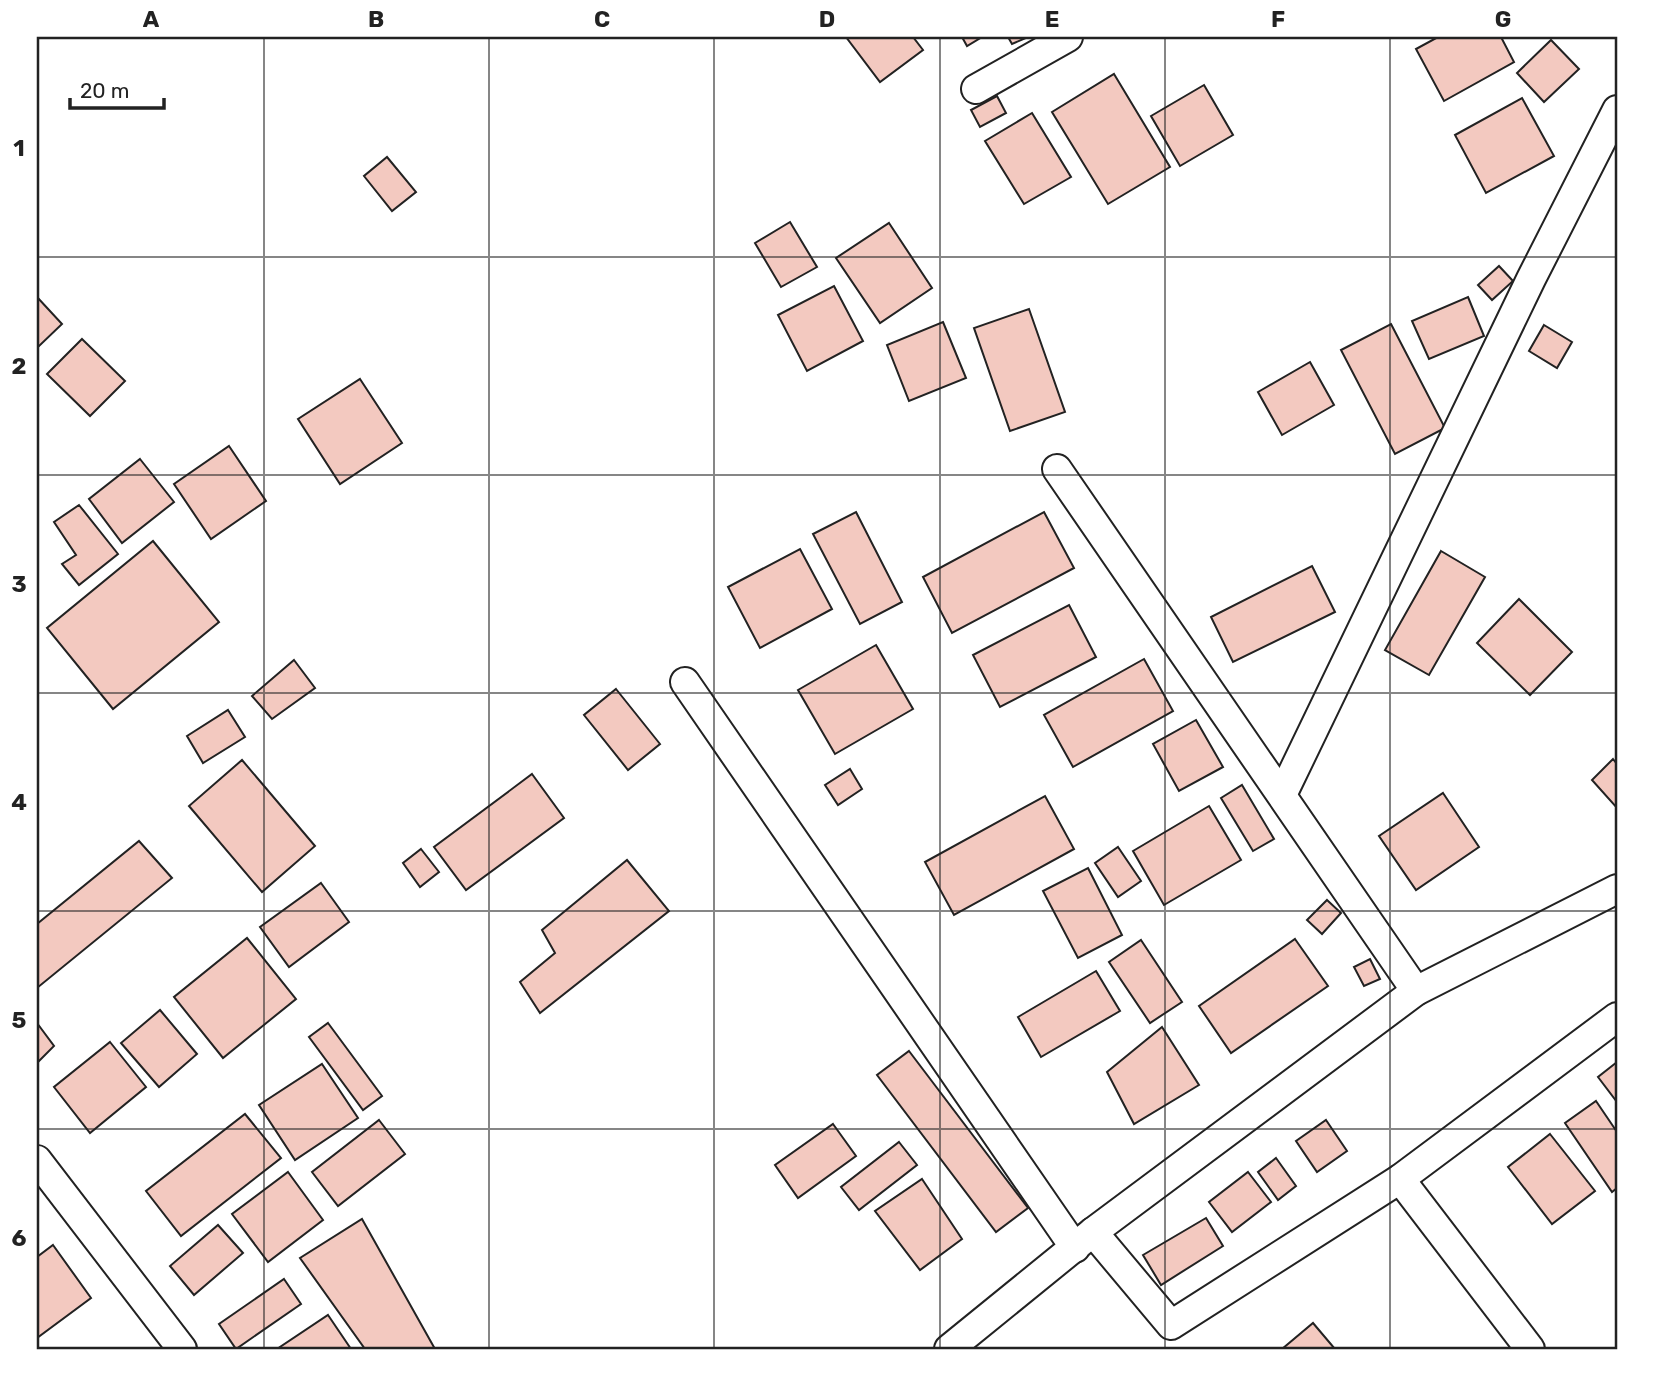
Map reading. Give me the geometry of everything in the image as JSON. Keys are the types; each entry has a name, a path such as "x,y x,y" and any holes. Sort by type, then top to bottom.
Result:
{"street":[{"path":"976,89 1068,37"},
{"path":"1282,795 1531,279 1617,110"},
{"path":"1057,469 1416,991"},
{"path":"685,682 1084,1240 1171,1325 1400,1179 1617,1017"},
{"path":"949,1349 1084,1240 1416,991 1617,890"},
{"path":"37,1160 182,1349"},
{"path":"1400,1179 1530,1349"}],"building":[{"path":"846,37 913,37 923,50 880,82"},
{"path":"962,37 982,37 967,46"},
{"path":"1008,37 1028,37 1012,44"},
{"path":"1438,37 1501,37 1514,62 1444,101 1416,49"},
{"path":"1551,40 1579,69 1544,102 1517,73"},
{"path":"1114,74 1170,167 1108,204 1052,112"},
{"path":"1204,85 1233,135 1180,166 1151,116"},
{"path":"997,96 1006,113 980,127 971,110"},
{"path":"1522,98 1554,156 1486,193 1455,135"},
{"path":"1032,113 1071,177 1024,204 985,141"},
{"path":"387,157 416,192 392,211 364,176"},
{"path":"790,222 817,267 781,287 755,243"},
{"path":"889,223 932,288 880,323 836,258"},
{"path":"1499,266 1513,281 1492,300 1478,285"},
{"path":"834,286 863,341 807,371 778,315"},
{"path":"37,297 62,324 37,348"},
{"path":"1468,297 1484,336 1429,359 1412,321"},
{"path":"1029,309 1065,412 1010,431 974,328"},
{"path":"943,322 966,378 909,401 887,345"},
{"path":"1391,324 1445,428 1395,454 1341,350"},
{"path":"1544,325 1572,342 1557,368 1529,351"},
{"path":"82,339 125,381 90,416 47,374"},
{"path":"1310,362 1334,405 1282,435 1258,392"},
{"path":"360,379 402,443 340,484 298,419"},
{"path":"229,446 266,501 211,539 174,484"},
{"path":"140,459 174,502 122,543 89,499"},
{"path":"79,505 118,554 79,585 62,564 76,555 54,522"},
{"path":"856,512 902,602 860,624 813,534"},
{"path":"1044,512 1074,568 952,633 923,577"},
{"path":"153,541 219,622 113,709 47,628"},
{"path":"800,549 832,609 760,648 728,587"},
{"path":"1441,551 1485,577 1429,675 1385,650"},
{"path":"1312,566 1335,612 1233,662 1211,617"},
{"path":"1519,599 1572,652 1530,695 1477,643"},
{"path":"1069,605 1096,657 1000,707 973,655"},
{"path":"876,645 913,709 835,754 798,690"},
{"path":"1144,659 1173,711 1073,767 1044,715"},
{"path":"294,660 315,688 272,719 252,696"},
{"path":"616,689 660,744 628,770 584,715"},
{"path":"228,710 245,737 203,763 187,736"},
{"path":"1196,720 1223,767 1179,791 1153,744"},
{"path":"1613,759 1617,764 1617,808 1592,780"},
{"path":"242,760 315,846 262,892 189,806"},
{"path":"850,769 862,789 838,805 825,785"},
{"path":"532,774 564,818 466,890 434,847"},
{"path":"1242,785 1274,839 1253,851 1221,798"},
{"path":"1443,793 1479,847 1416,890 1379,836"},
{"path":"1045,796 1074,849 954,915 925,862"},
{"path":"1209,806 1241,860 1164,905 1133,851"},
{"path":"139,841 172,878 37,988 37,924"},
{"path":"1118,847 1141,881 1118,897 1095,863"},
{"path":"421,849 439,872 420,887 403,863"},
{"path":"627,860 669,911 540,1013 520,982 555,953 542,930"},
{"path":"1088,868 1122,935 1078,958 1043,891"},
{"path":"321,883 349,922 289,967 260,927"},
{"path":"1327,900 1341,913 1322,934 1307,920"},
{"path":"247,938 296,999 223,1058 174,997"},
{"path":"1295,939 1328,986 1231,1053 1199,1006"},
{"path":"1141,940 1182,1002 1150,1023 1109,962"},
{"path":"1370,959 1380,979 1364,986 1354,967"},
{"path":"1096,971 1120,1011 1041,1057 1018,1017"},
{"path":"160,1010 197,1054 159,1087 121,1043"},
{"path":"37,1023 54,1046 37,1063"},
{"path":"328,1023 382,1096 363,1110 309,1037"},
{"path":"1162,1027 1199,1085 1134,1124 1107,1072"},
{"path":"110,1042 146,1087 90,1133 54,1087"},
{"path":"909,1051 1028,1208 996,1232 877,1075"},
{"path":"1617,1062 1617,1102 1598,1077"},
{"path":"322,1064 358,1118 295,1160 259,1105"},
{"path":"1596,1101 1617,1132 1617,1188 1612,1192 1565,1123"},
{"path":"245,1114 281,1158 181,1236 146,1191"},
{"path":"379,1120 405,1154 338,1206 312,1172"},
{"path":"1326,1120 1347,1151 1317,1172 1296,1141"},
{"path":"833,1124 856,1156 798,1198 775,1165"},
{"path":"1550,1134 1595,1191 1552,1224 1508,1167"},
{"path":"899,1142 917,1165 859,1210 841,1187"},
{"path":"1276,1158 1296,1186 1278,1200 1258,1172"},
{"path":"288,1172 323,1220 268,1262 232,1214"},
{"path":"1248,1172 1271,1202 1232,1232 1209,1202"},
{"path":"922,1179 962,1239 920,1270 875,1211"},
{"path":"1206,1218 1223,1246 1161,1285 1143,1255"},
{"path":"362,1219 435,1349 365,1349 300,1258"},
{"path":"218,1225 243,1253 194,1295 170,1266"},
{"path":"53,1245 91,1298 37,1338 37,1257"},
{"path":"284,1279 301,1304 236,1349 219,1324"},
{"path":"328,1315 351,1349 277,1349"},
{"path":"1313,1323 1335,1349 1282,1349"}]}
